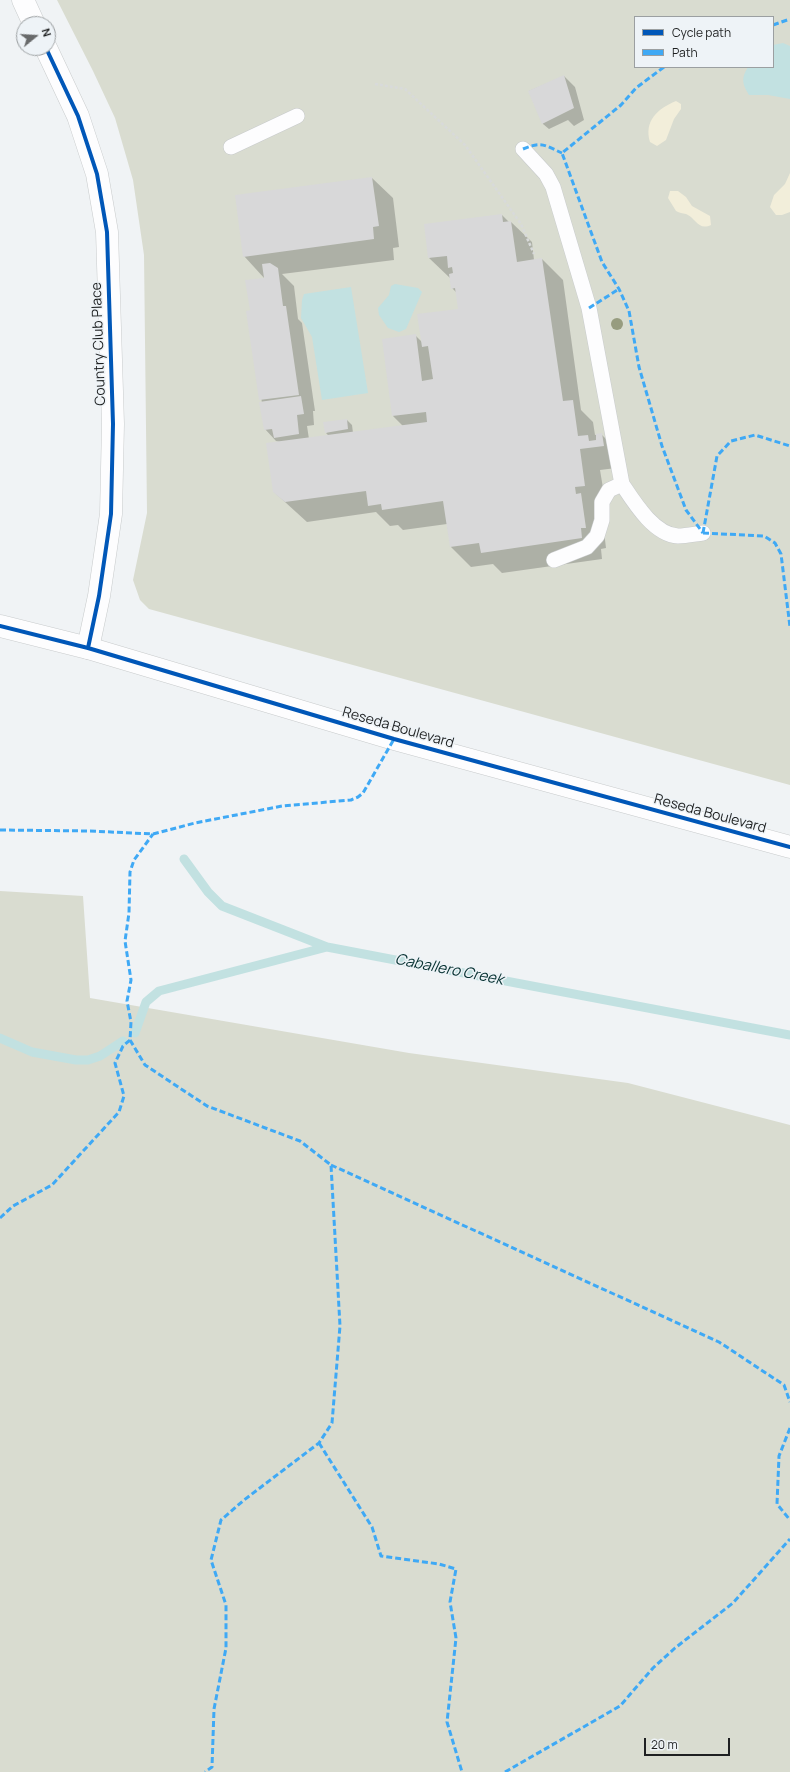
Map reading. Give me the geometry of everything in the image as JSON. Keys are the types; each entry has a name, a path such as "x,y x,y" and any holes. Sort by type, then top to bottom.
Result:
{"main road":[{"path":"23,0 30,16"},
{"name":"Country Club Place","path":"50,56 78,116 96,174 107,232 112,424 111,514 99,596 88,648"},
{"name":"Reseda Boulevard","path":"0,626 88,648 394,739 790,847"}],"lane":[{"path":"231,147 296,116"},
{"path":"522,149 546,174 556,195 589,308 622,484 637,508 662,531 677,536 703,533"},
{"path":"554,560 587,546 597,536 602,520 602,502 609,490 622,484"}],"path":[{"path":"375,84 405,89 465,145 521,224 534,254"}],"shaded area":[{"path":"57,0 790,0 790,785 149,609 140,600 133,580 147,513 144,255 133,180 115,118"},
{"path":"0,891 83,896 90,998 409,1053 628,1083 790,1125 790,1772 0,1772"}],"sand":[{"path":"676,101 681,104 681,109 674,119 666,140 657,146 650,142 649,128 651,122 658,112"},
{"path":"790,173 790,212 782,215 776,215 770,207 774,195 785,184"},
{"path":"670,191 678,191 686,197 692,206 710,216 711,225 700,225 686,214 676,211 668,198"}],"water":[{"path":"783,43 790,46 790,99 768,95 749,95 745,88 743,78 747,68 774,68 774,45"},
{"path":"395,284 418,288 422,292 406,329 399,332 388,328 379,315 378,308 389,295 391,286"},
{"path":"351,287 368,393 322,400 312,337 301,318 302,300 304,294"}],"building":[{"path":"564,75 574,108 542,124 528,91"},
{"path":"372,177 379,226 373,227 374,239 243,257 235,195"},
{"path":"502,214 503,222 511,221 517,262 542,258 563,401 573,400 578,436 588,435 589,441 596,440 596,434 602,433 604,446 580,449 585,486 575,487 576,494 581,493 586,528 581,528 582,538 481,553 479,543 450,547 443,501 382,510 381,504 368,506 366,491 285,502 273,492 266,443 427,422 426,412 392,416 382,339 416,334 422,381 433,379 428,346 422,347 417,314 458,309 455,288 451,289 449,274 453,273 452,267 448,268 447,256 428,258 424,224"},
{"path":"270,263 278,268 283,306 286,306 299,395 259,400 246,311 250,310 245,280 264,278 262,264"},
{"path":"301,396 304,414 297,415 299,434 274,438 272,429 264,430 259,402"},
{"path":"347,419 348,429 325,433 323,422"}],"waterway":[{"path":"184,859 208,892 222,906 327,947"},
{"name":"Caballero Creek","path":"135,1033 146,1002 159,991 327,947 790,1035"},
{"name":"Caballero Creek","path":"0,1038 32,1052 76,1060 88,1060 100,1056 123,1041"}],"marked path":[{"path":"774,25 790,19"},
{"path":"663,68 636,88 621,105 562,153 602,262 619,289 629,311 639,367 662,446 686,510 703,533"},
{"path":"523,149 535,145 543,145 562,153"},
{"path":"589,308 619,289"},
{"path":"703,533 717,456 731,441 755,435 790,446"},
{"path":"703,533 764,536 775,543 781,554 790,627"},
{"path":"0,830 90,831 153,834 195,823 282,806 351,800 363,793 394,739"},
{"path":"0,1218 13,1206 52,1185 119,1112 124,1096 115,1063 123,1046 130,1040 131,1022 127,1001 131,980 125,941 129,913 130,872 134,860 153,834"},
{"path":"130,1040 145,1065 207,1106 300,1141 331,1165 340,1326 332,1423 319,1443 244,1500 221,1520 211,1560 226,1605 226,1648 214,1709 212,1767 205,1772"},
{"path":"331,1165 719,1342 784,1385 790,1402"},
{"path":"790,1428 779,1456 777,1504 790,1520"},
{"path":"319,1443 372,1527 381,1556 439,1564 456,1569 450,1602 456,1638 447,1722 462,1772"},
{"path":"505,1772 620,1706 653,1668 675,1648 733,1603 790,1539"}],"cycle path":[{"path":"50,56 78,116 97,174 107,232 113,424 111,514 99,596 88,648"},
{"path":"0,626 88,648 394,739 790,847"}]}
